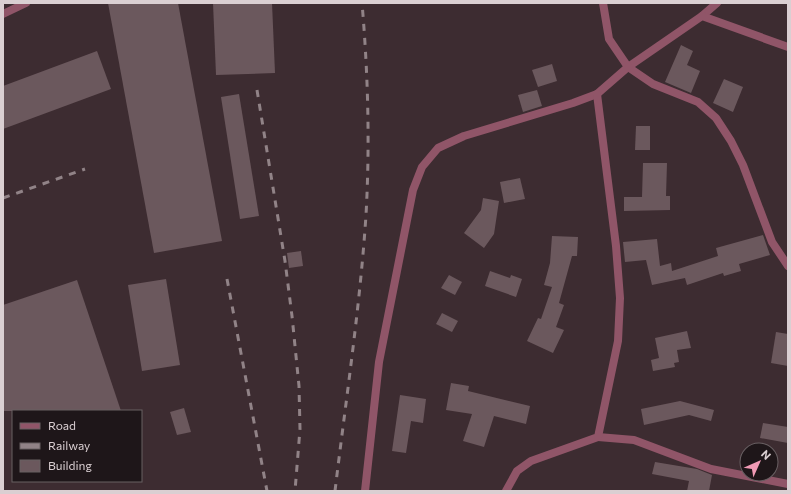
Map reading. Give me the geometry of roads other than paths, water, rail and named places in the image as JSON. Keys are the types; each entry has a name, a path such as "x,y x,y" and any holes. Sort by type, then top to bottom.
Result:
{"street":[{"path":"3,14 26,3"},
{"path":"603,3 609,40 628,67 653,84 698,102 716,118 737,153 772,242 788,266"},
{"path":"365,491 379,362 413,190 422,167 438,148 464,136 573,103 597,94 628,67 702,16 716,3"},
{"path":"702,16 788,47"},
{"path":"597,94 616,246 620,298 618,341 598,437"},
{"path":"506,491 517,471 531,461 598,437 634,440 711,469 788,484"}],"railway":[{"path":"335,491 356,318 366,215 368,109 362,3"},
{"path":"257,90 285,261 299,386 300,429 295,491"},
{"path":"3,198 85,169"},
{"path":"227,279 267,491"}]}
